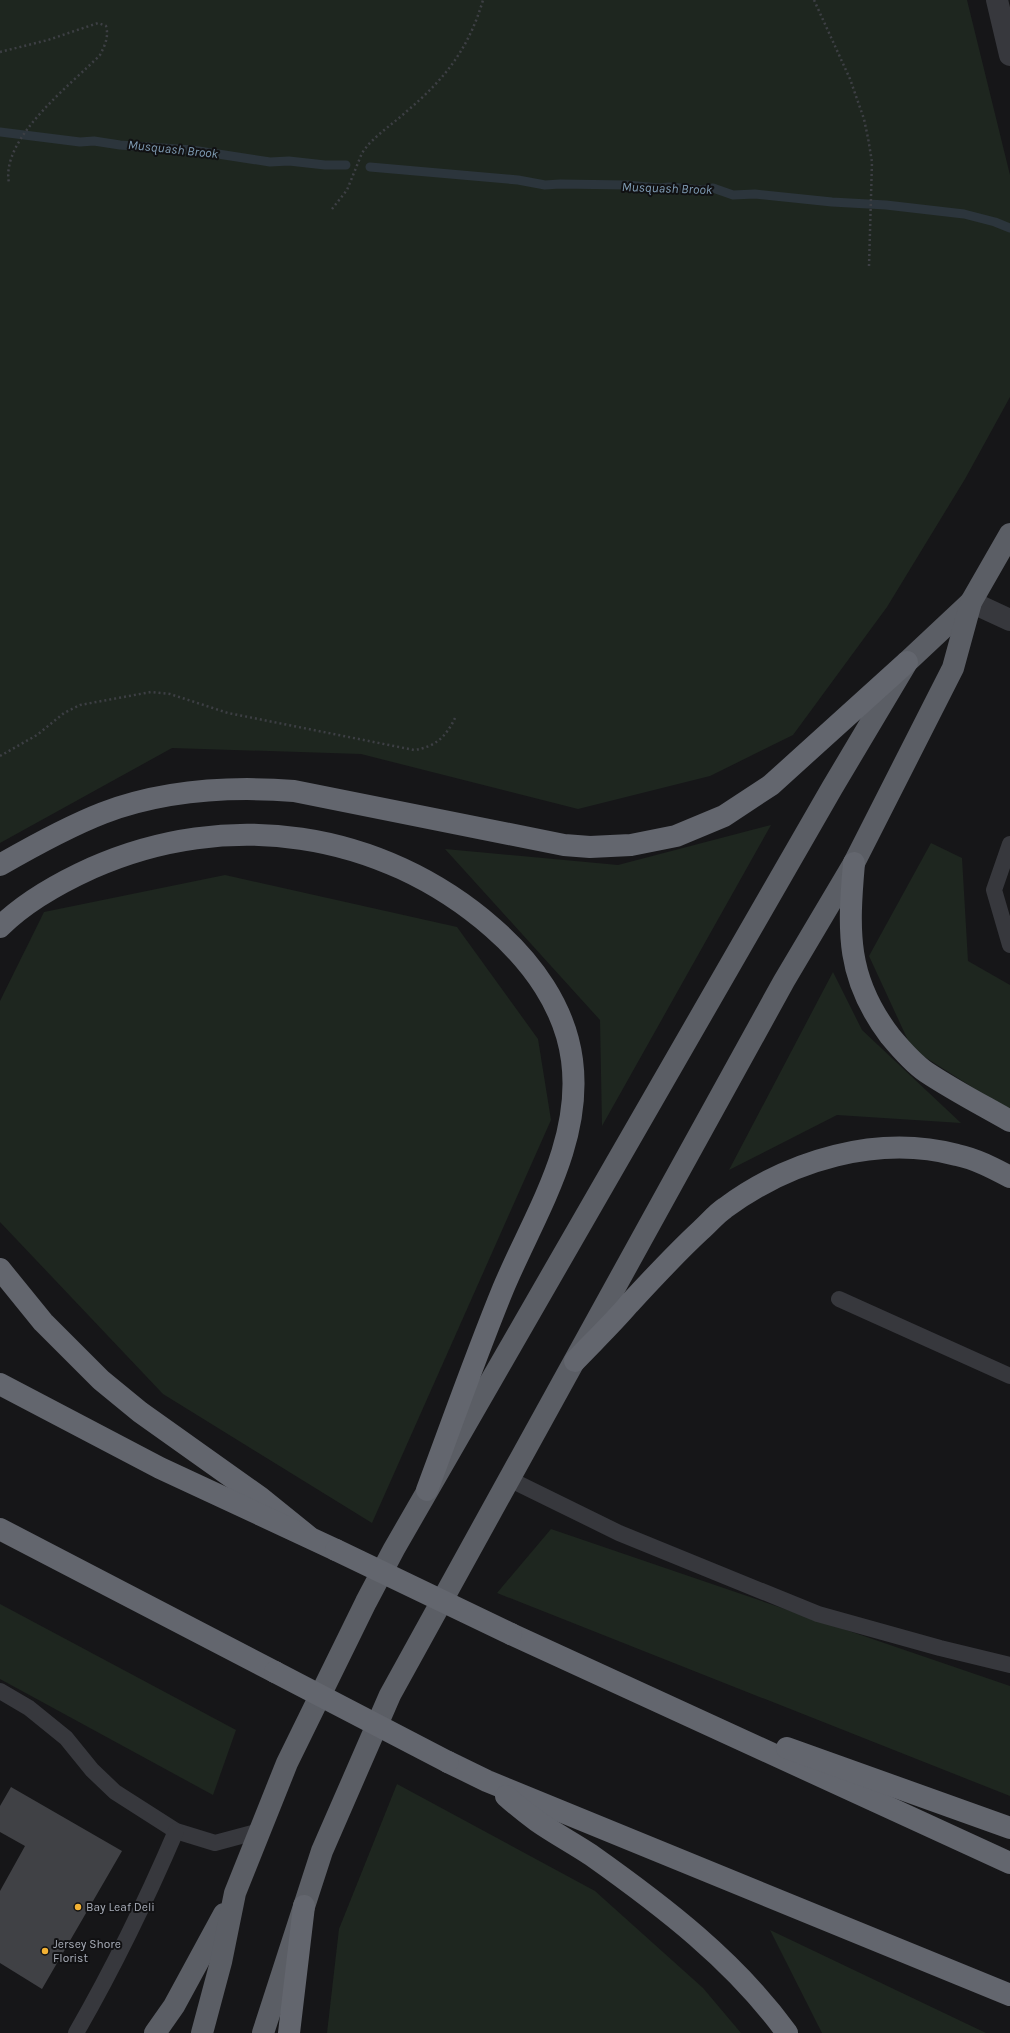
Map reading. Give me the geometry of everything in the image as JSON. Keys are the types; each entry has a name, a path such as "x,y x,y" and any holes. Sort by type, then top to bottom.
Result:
{"highway":[{"path":"263,2033 322,1850 390,1695 784,981 854,863 953,668 971,602 1010,534"},
{"path":"0,865 38,844 103,813 156,798 194,791 226,789 263,788 294,791 564,844 590,847 631,845 676,836 724,816 771,785 971,602"},
{"path":"155,2033 174,2006 235,1893 287,1763 366,1602 427,1490 832,788 907,662"},
{"path":"0,927 27,904 70,878 120,856 152,846 207,836 241,834 302,838 362,852 394,864 424,879 475,912 516,948 536,973 550,996 563,1026 571,1057 574,1090 570,1129 560,1160 504,1288 427,1490"},
{"path":"854,863 850,912 851,940 858,979 867,1002 897,1045 925,1072 1010,1121"},
{"path":"575,1361 667,1262 724,1208 751,1190 792,1169 812,1161 869,1150 904,1148 956,1154 983,1163 1010,1177"},
{"path":"0,1269 43,1322 101,1380 140,1412 261,1498 308,1536"},
{"path":"0,1384 160,1468 308,1536 511,1634 674,1710 1010,1863"},
{"path":"0,1529 487,1781 1010,1995"},
{"path":"674,1710 839,1765 1010,1828"},
{"path":"487,1781 537,1821 589,1854 657,1903 738,1974 787,2033"},
{"path":"202,2033 221,1962 235,1893"},
{"path":"289,2033 304,1906"}],"street":[{"path":"997,0 1010,55"},
{"path":"971,602 1010,620"}],"lane":[{"path":"1010,844 994,890 1010,946"},
{"path":"839,1299 1010,1376"},
{"path":"508,1479 619,1533 818,1614 940,1648 1010,1665"},
{"path":"0,1691 29,1708 66,1738 92,1770 114,1792 176,1831 214,1843 260,1831"},
{"path":"76,2033 100,1992 146,1903 176,1831"}],"path":[{"path":"332,209 347,190 362,153 368,145 426,94 454,64 472,29 483,0"},
{"path":"814,0 850,79 864,119 872,162 869,266"},
{"path":"0,52 48,40 98,23 106,26 108,33 106,44 100,55 37,114 24,131 8,163 6,172 9,183"},
{"path":"0,756 37,735 64,713 80,705 151,692 170,694 228,713 318,730 402,749 425,749 435,744 444,737 455,718"}],"shaded area":[{"path":"0,0 967,0 1010,175 1010,397 965,479 887,607 793,735 710,776 578,809 361,754 172,748 0,843"},
{"path":"771,825 602,1126 600,1020 445,849 618,865"},
{"path":"931,843 962,858 968,961 1010,985 1010,1111 912,1049 869,956"},
{"path":"225,875 457,927 538,1039 551,1120 372,1523 163,1394 0,1222 0,1001 44,912"},
{"path":"833,972 862,1030 961,1123 837,1115 729,1170"},
{"path":"551,1529 1010,1686 1010,1796 497,1593"},
{"path":"0,1604 236,1730 213,1795 0,1679"},
{"path":"397,1784 595,1891 703,1988 741,2033 327,2033 339,1929"},
{"path":"770,1930 986,2033 822,2033"}],"building":[{"path":"11,1787 122,1851 42,1989 0,1963 0,1891 25,1846 0,1832 0,1806"}],"waterway":[{"name":"Musquash Brook","path":"0,132 80,142 94,141 120,145 192,150 270,162 289,161 325,165 346,165"},
{"name":"Musquash Brook","path":"370,167 518,180 545,185 627,185 702,190 713,188 733,195 755,194 832,202 886,205 964,214 995,222 1010,228"}],"place":[{"name":"Bay Leaf Deli","path":"78,1907"},
{"name":"Jersey Shore Florist","path":"45,1951"}]}
